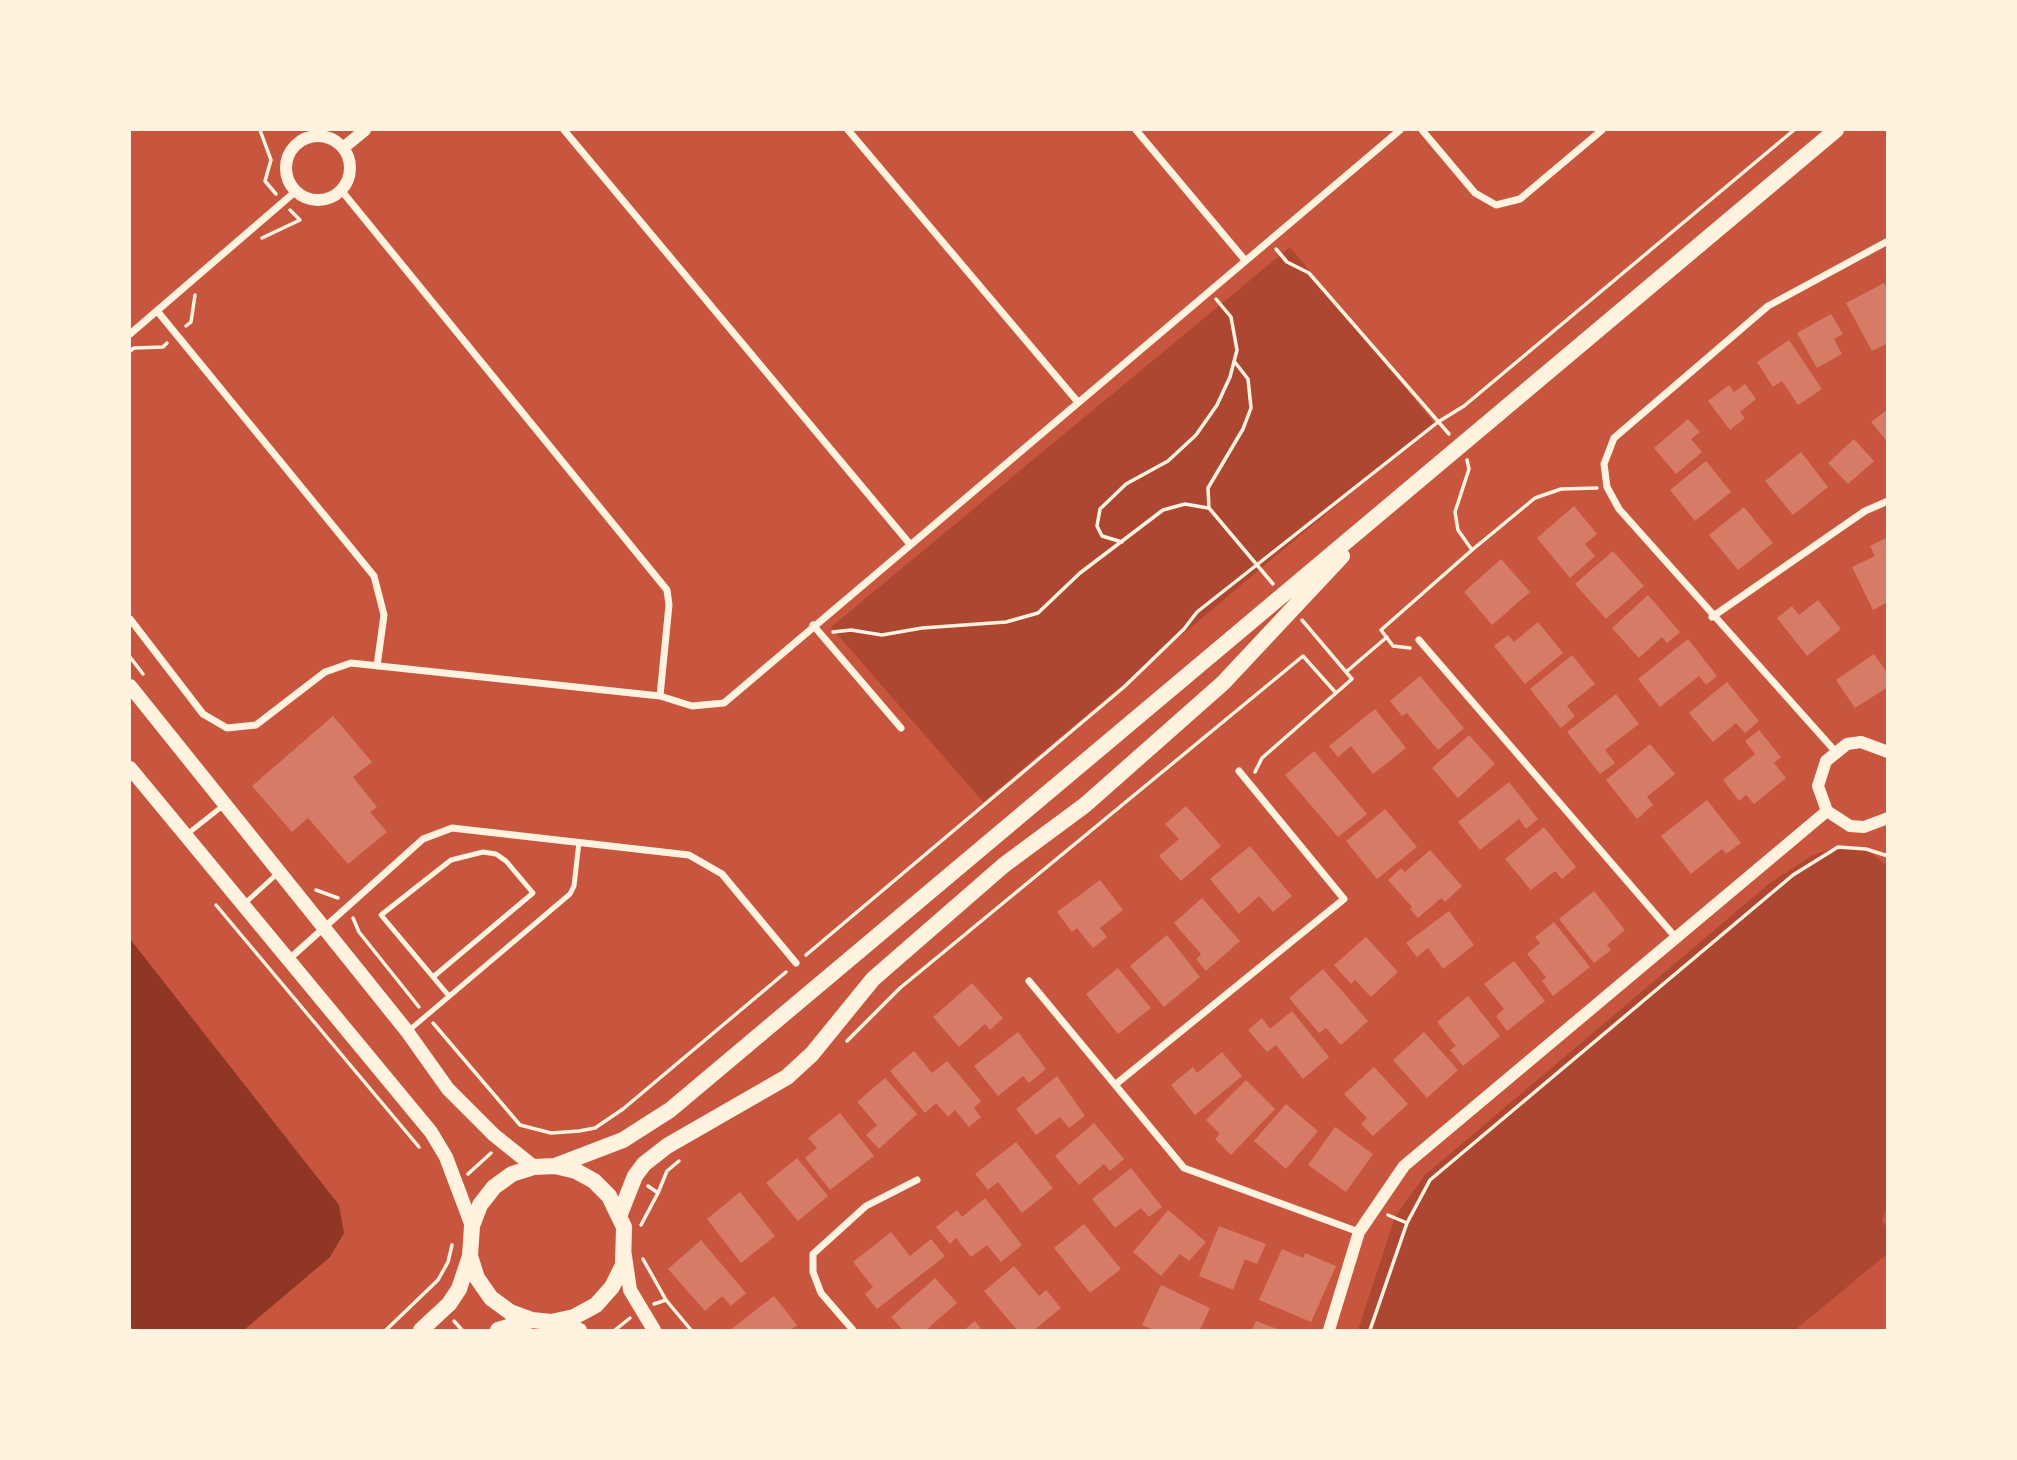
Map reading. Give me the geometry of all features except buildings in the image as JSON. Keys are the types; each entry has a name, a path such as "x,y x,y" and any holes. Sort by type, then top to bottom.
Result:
{"main road":[{"path":"555,1166 623,1140 670,1110 1836,130"},
{"path":"620,1214 635,1176 644,1164 667,1146 787,1077 812,1054 873,979 1004,865 1085,805 1223,682 1388,506"},
{"path":"130,687 407,1032 448,1089 503,1142 534,1167"},
{"path":"130,768 184,837 431,1132 446,1157 472,1226"},
{"path":"421,1331 449,1304 459,1289 470,1256 472,1226 480,1205 494,1187 512,1174 534,1167 555,1166 576,1171 594,1181 609,1196 620,1214 625,1241 625,1269 630,1290 653,1331"},
{"path":"551,1322 574,1317 596,1305 612,1287 623,1265 625,1241"},
{"path":"470,1256 478,1278 491,1298 510,1312 580,1331"},
{"path":"498,1331 532,1320"}],"street":[{"path":"290,130 301,141"},
{"path":"344,148 365,130"},
{"path":"564,130 909,543"},
{"path":"848,130 1077,401"},
{"path":"1136,130 1244,259"},
{"path":"130,619 203,714 228,729 256,725 326,672 351,663 660,696 692,706 724,703 1208,289 1400,130"},
{"path":"1422,130 1475,192 1496,205 1520,199 1602,130"},
{"path":"309,137 328,137 344,148 350,165 346,183 333,196 314,200 296,191 290,184 286,165 293,147 301,141 309,137"},
{"path":"341,190 667,590 669,605 660,696"},
{"path":"130,334 296,191"},
{"path":"1835,751 1619,509 1608,487 1604,464 1614,438 1768,306 1888,241"},
{"path":"158,312 374,576 384,615 377,666"},
{"path":"1713,617 1866,511 1888,501"},
{"path":"813,625 901,728"},
{"path":"1419,640 1677,939"},
{"path":"1888,751 1861,742 1835,751 1826,761 1818,786 1827,811 1850,826 1864,827 1888,818"},
{"path":"1116,1084 1344,899 1239,771"},
{"path":"1329,1331 1359,1232 1404,1166 1827,811"},
{"path":"287,961 423,839 452,828 690,855 722,874 796,963"},
{"path":"1029,981 1184,1168 1359,1232"},
{"path":"853,1331 821,1293 813,1272 813,1254 866,1206 917,1180"}],"lane":[{"path":"184,837 224,805"},
{"path":"407,1032 570,894 574,886 579,842"},
{"path":"433,977 533,893 506,861 496,854 483,852 451,860 381,915 433,977 449,996"},
{"path":"242,906 278,873"}],"path":[{"path":"430,1020 520,1125 551,1133 595,1128 623,1109 1124,687 1197,612 1438,422 1464,406 1794,130"},
{"path":"1269,239 1287,261 1309,273 1467,456 1469,469 1455,512 1458,530 1472,550"},
{"path":"1122,542 1102,536 1097,526 1100,509 1126,484 1168,461 1196,435 1217,405 1234,361 1237,350 1231,317 1208,289"},
{"path":"821,634 852,630 881,635 922,628 1006,622 1038,613 1080,573 1163,510 1185,504 1209,508 1208,488 1243,429 1251,408 1248,379 1234,361"},
{"path":"1430,650 1394,646 1381,630 1535,498 1561,489 1608,487"},
{"path":"1249,783 1262,758 1352,679 1346,671 1388,637"},
{"path":"840,1048 900,988 1303,656 1336,693"},
{"path":"1370,1331 1407,1223 1430,1180 1793,875 1838,847 1866,849 1888,856"},
{"path":"216,905 423,1154"},
{"path":"346,907 359,932 422,1011"},
{"path":"455,1185 520,1125"},
{"path":"658,1193 667,1171 684,1156"},
{"path":"1374,1209 1407,1223"},
{"path":"386,1331 438,1280 448,1262 453,1240"},
{"path":"666,1300 691,1330"}],"shaded area":[{"path":"1290,247 1434,423 983,802 831,627"},
{"path":"1838,847 1866,849 1887,866 1888,1202 1882,1221 1887,1228 1887,1254 1795,1330 1358,1330 1395,1217 1425,1175 1770,883 1813,855"},
{"path":"130,939 339,1205 344,1233 330,1257 244,1330 133,1330 130,1325"}]}
